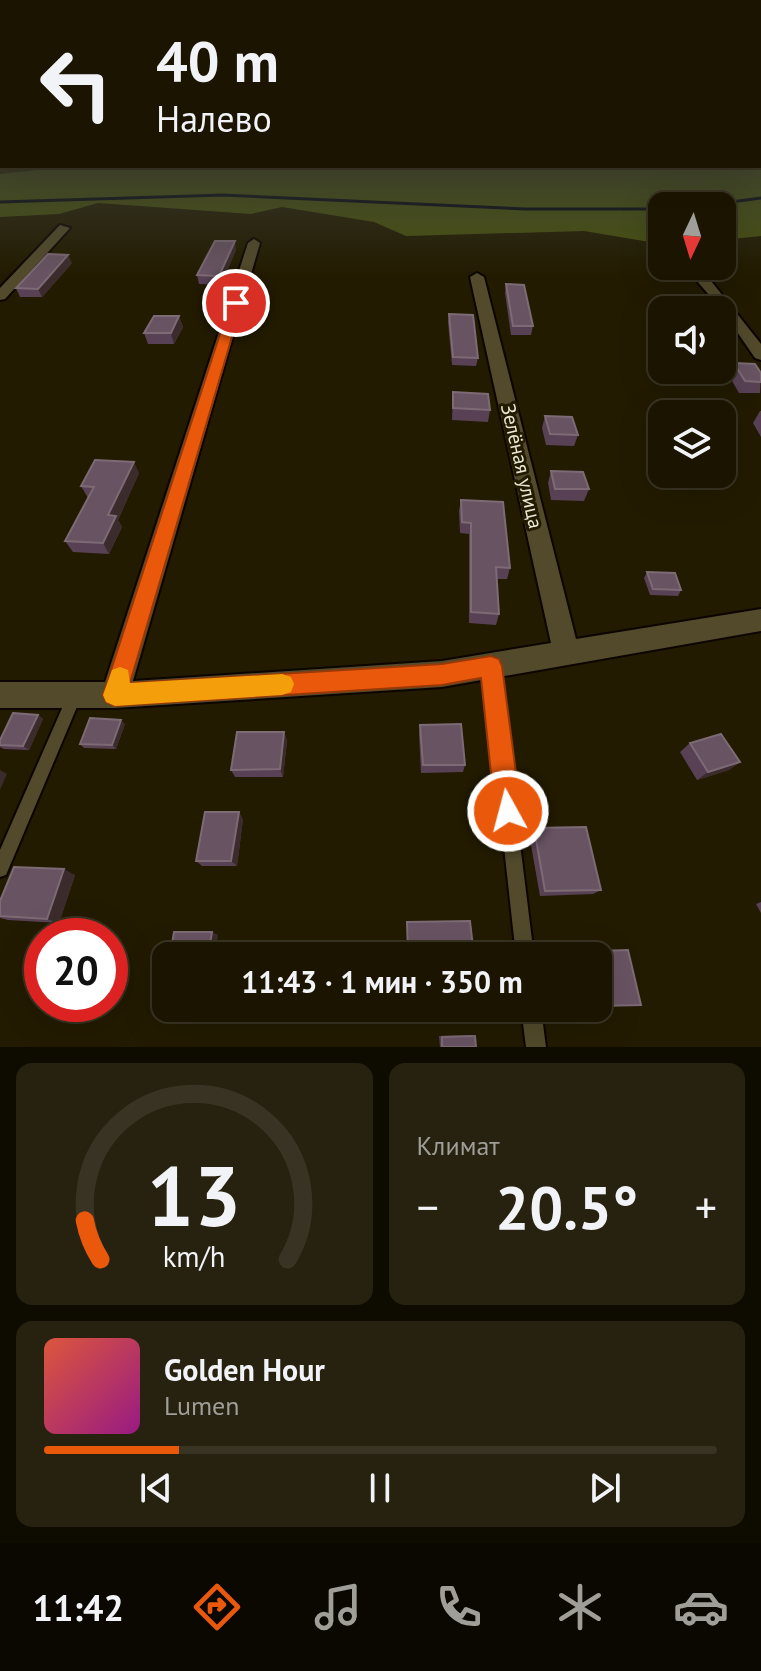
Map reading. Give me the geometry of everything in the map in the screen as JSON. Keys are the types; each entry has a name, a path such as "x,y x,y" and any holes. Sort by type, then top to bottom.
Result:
{"street":[{"path":"0,296 64,228"},
{"path":"115,695 254,243"},
{"name":"Зелёная улица","path":"477,277 567,654"},
{"path":"703,280 761,355"},
{"path":"0,695 115,695 442,674 761,620"}],"lane":[{"path":"491,666 523,942"},
{"path":"0,869 75,694"},
{"path":"533,1022 536,1047"}],"green space":[{"path":"0,179 761,179 761,236 736,239 736,192 648,192 648,242 584,231 406,236 374,222 282,207 251,214 98,203 59,214 0,217"}],"building":[{"path":"215,241 235,241 219,276 197,275"},
{"path":"48,254 68,255 38,289 16,288"},
{"path":"506,284 524,285 533,326 513,326"},
{"path":"449,314 473,315 478,358 453,357"},
{"path":"154,316 179,316 171,333 144,333"},
{"path":"736,363 755,364 761,373 761,382 745,381"},
{"path":"453,392 488,394 490,410 453,408"},
{"path":"545,416 572,417 578,435 550,434"},
{"path":"95,460 134,462 108,515 116,516 103,543 65,541 94,487 81,486"},
{"path":"551,471 583,472 589,489 555,489"},
{"path":"461,500 503,502 510,568 496,567 499,614 471,612 471,523 462,522"},
{"path":"647,572 675,573 681,590 653,589"},
{"path":"13,713 38,715 23,746 0,745 0,740"},
{"path":"90,718 121,720 112,745 80,744"},
{"path":"461,724 465,765 423,765 420,725"},
{"path":"237,732 284,732 280,769 231,770"},
{"path":"721,734 740,762 708,772 690,743"},
{"path":"205,812 239,812 231,861 196,861"},
{"path":"586,827 601,890 545,891 534,828"},
{"path":"14,867 64,869 47,918 0,916 0,901"},
{"path":"470,921 472,942 408,942 407,922"},
{"path":"174,932 212,932 210,942 172,942"},
{"path":"628,950 641,1005 612,1006 612,951"},
{"path":"475,1036 476,1047 442,1047 442,1037"}],"waterway":[{"path":"0,202 223,195 525,209 648,209"},
{"path":"736,201 761,198"}],"slow traffic":[{"path":"120,677 115,695 282,684"}],"route":[{"path":"236,303 115,695 442,674 491,666 508,811"}]}
